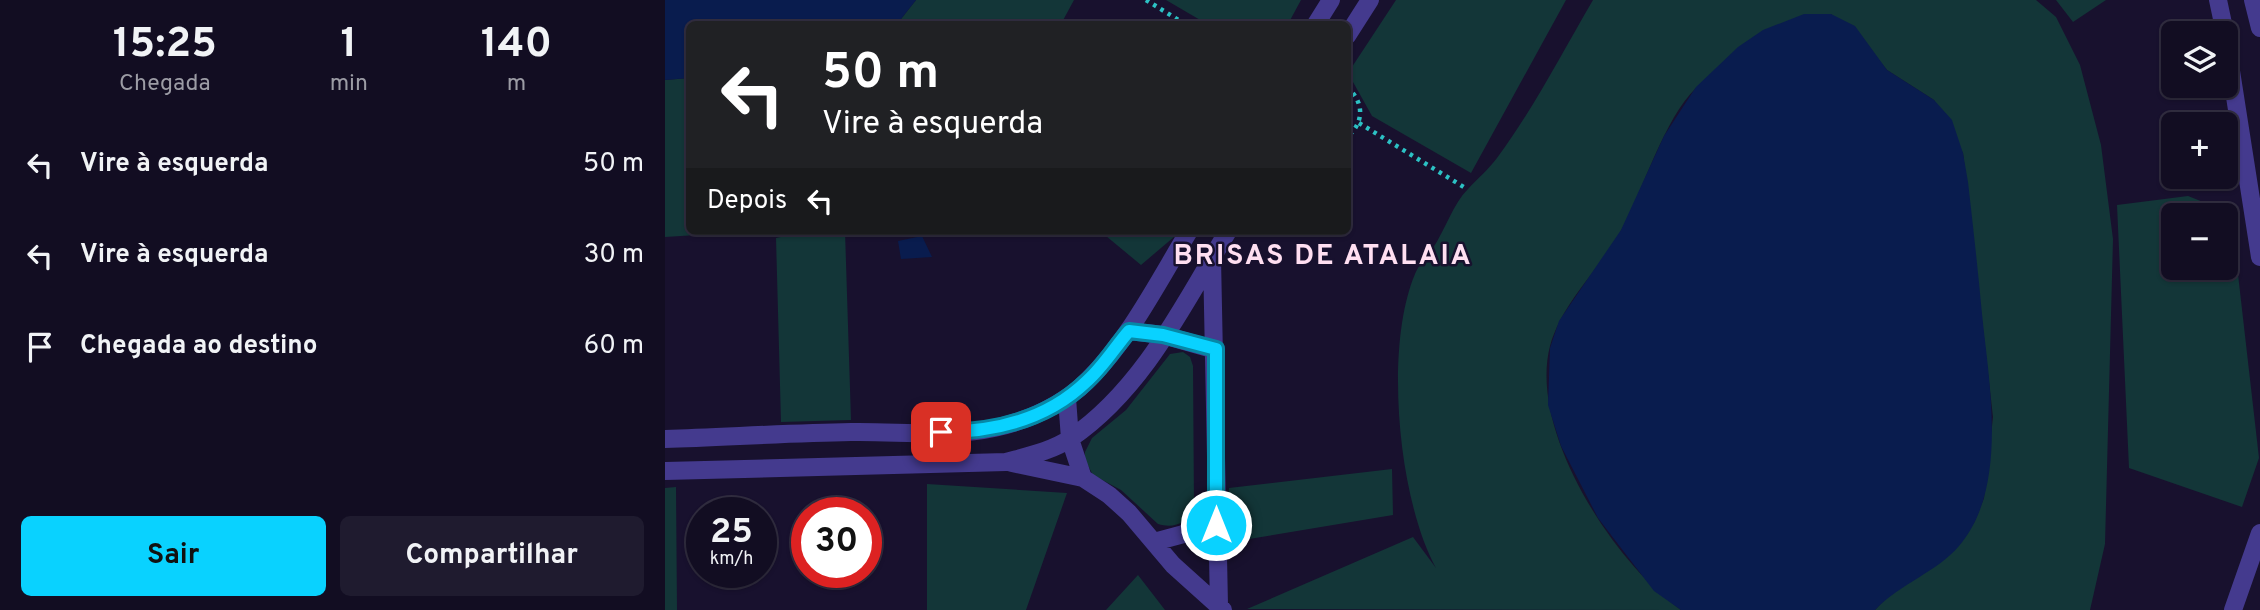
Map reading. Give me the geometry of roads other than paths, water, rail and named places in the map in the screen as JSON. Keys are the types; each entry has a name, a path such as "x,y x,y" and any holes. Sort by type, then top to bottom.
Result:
{"street":[{"path":"1318,21 1331,0"},
{"path":"1351,30 1370,0"},
{"path":"2218,0 2222,21"},
{"path":"2253,0 2260,28"},
{"path":"2236,98 2257,221 2260,257"},
{"path":"665,439 992,429 1027,419 1067,398 1088,381 1129,331 1187,235"},
{"path":"1006,462 1039,453 1070,439 1124,393 1226,235"},
{"path":"1212,258 1216,349 1216,525 1221,608"},
{"path":"1129,331 1163,335 1216,349"},
{"path":"1067,398 1070,439 1083,478"},
{"path":"665,471 1006,462 1083,478 1129,513 1193,585 1221,608"},
{"path":"1154,542 1216,525"},
{"path":"2233,610 2260,533"}],"water":[{"path":"665,0 916,0 899,21 686,21 686,78 665,80"},
{"path":"1804,14 1831,14 1855,26 1887,70 1934,100 1952,120 1963,153 1968,182 1991,402 1990,465 1985,495 1975,522 1959,546 1875,610 1681,610 1654,591 1598,518 1561,446 1548,405 1550,348 1559,321 1621,230 1664,136 1696,87 1738,47 1763,30"},
{"path":"922,236 932,257 901,259 898,241"}],"district":[{"name":"BRISAS DE ATALAIA","path":"1323,254"}]}
